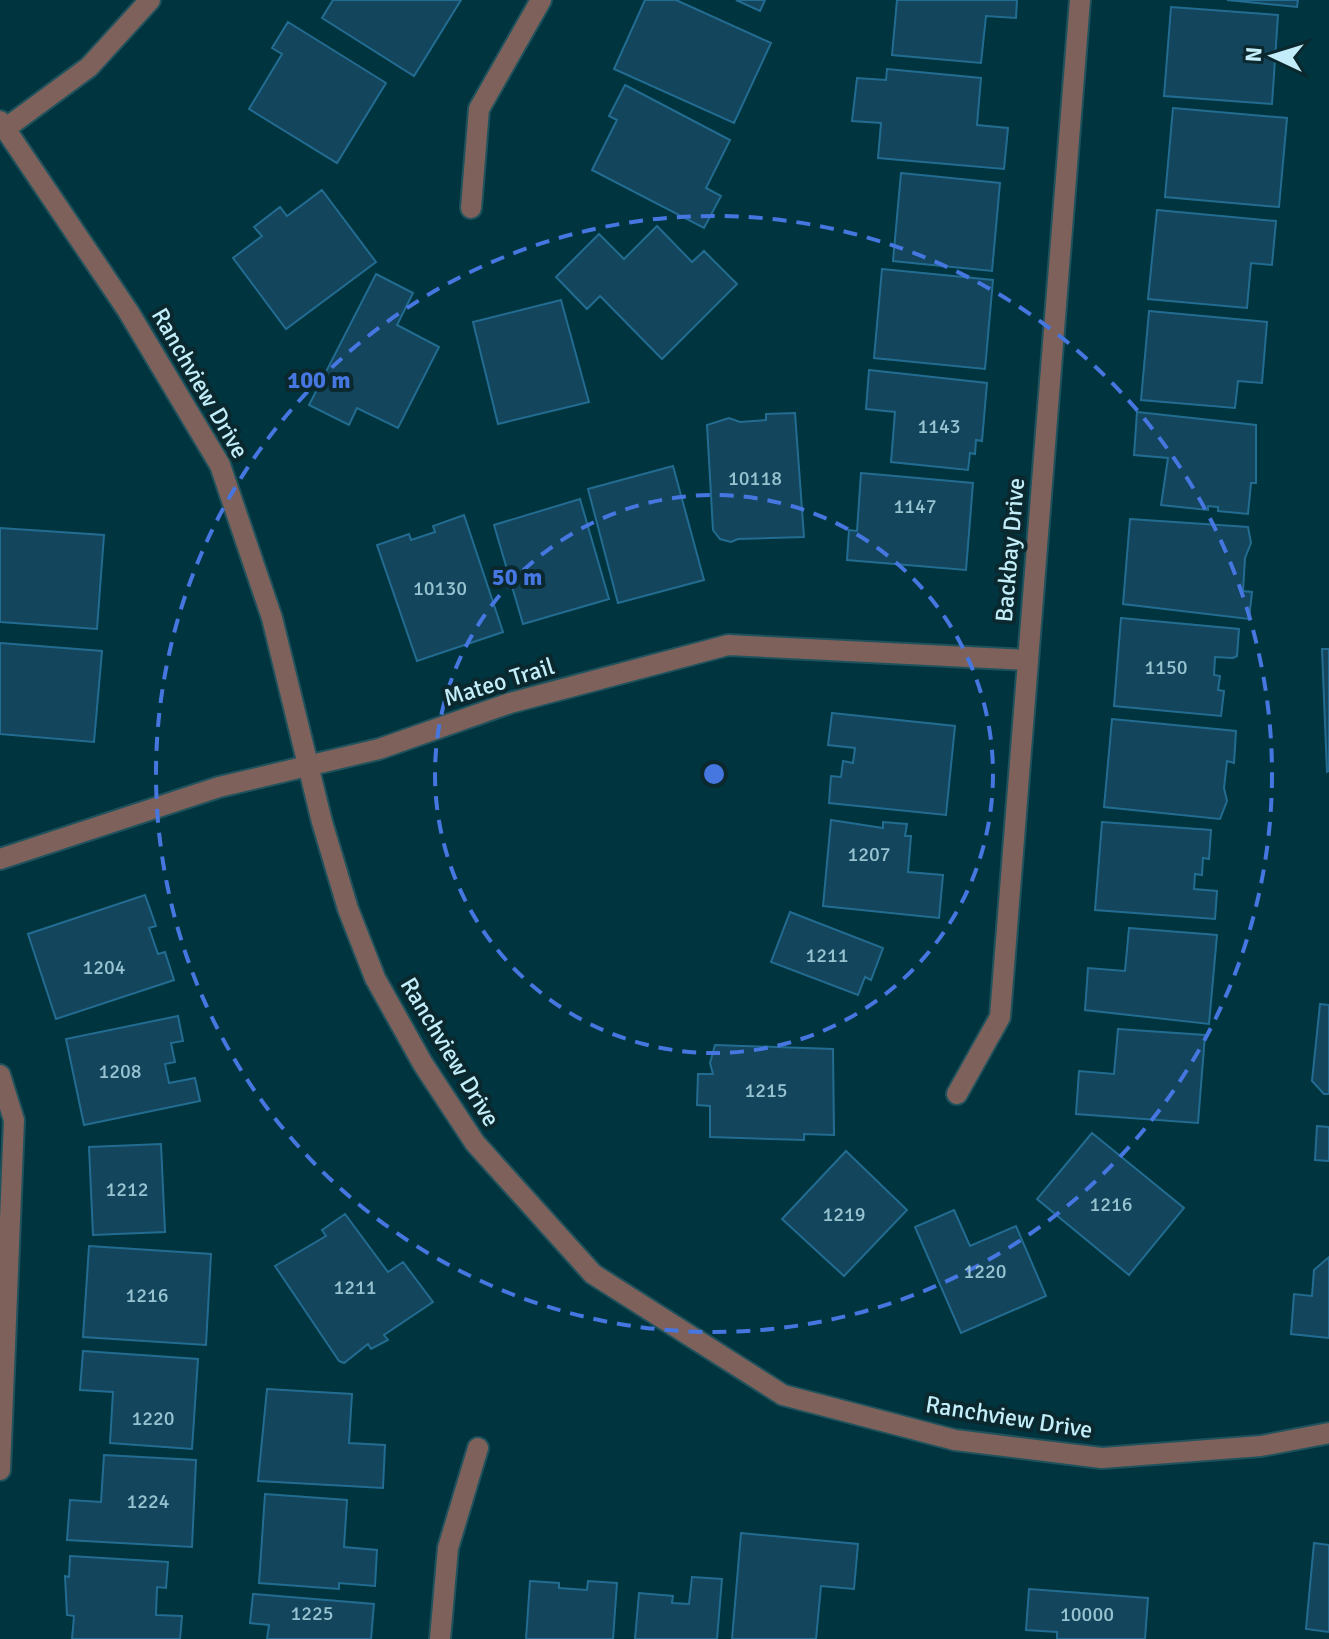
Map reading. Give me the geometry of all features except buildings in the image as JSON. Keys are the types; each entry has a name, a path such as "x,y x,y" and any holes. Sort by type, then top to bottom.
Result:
{"street":[{"path":"3,125 89,67 150,0"},
{"path":"471,208 479,109 541,0"},
{"name":"Backbay Drive","path":"957,1094 1000,1017 1080,0"},
{"name":"Ranchview Drive","path":"3,125 128,311 220,465 272,618 348,909 375,978 423,1064 475,1143 593,1274 783,1395 955,1440 1102,1458 1261,1446 1329,1433"},
{"name":"Mateo Trail","path":"0,859 219,787 379,749 510,703 728,645 1027,660"},
{"path":"0,1075 14,1120 0,1470"},
{"path":"440,1639 448,1548 478,1448"}]}
